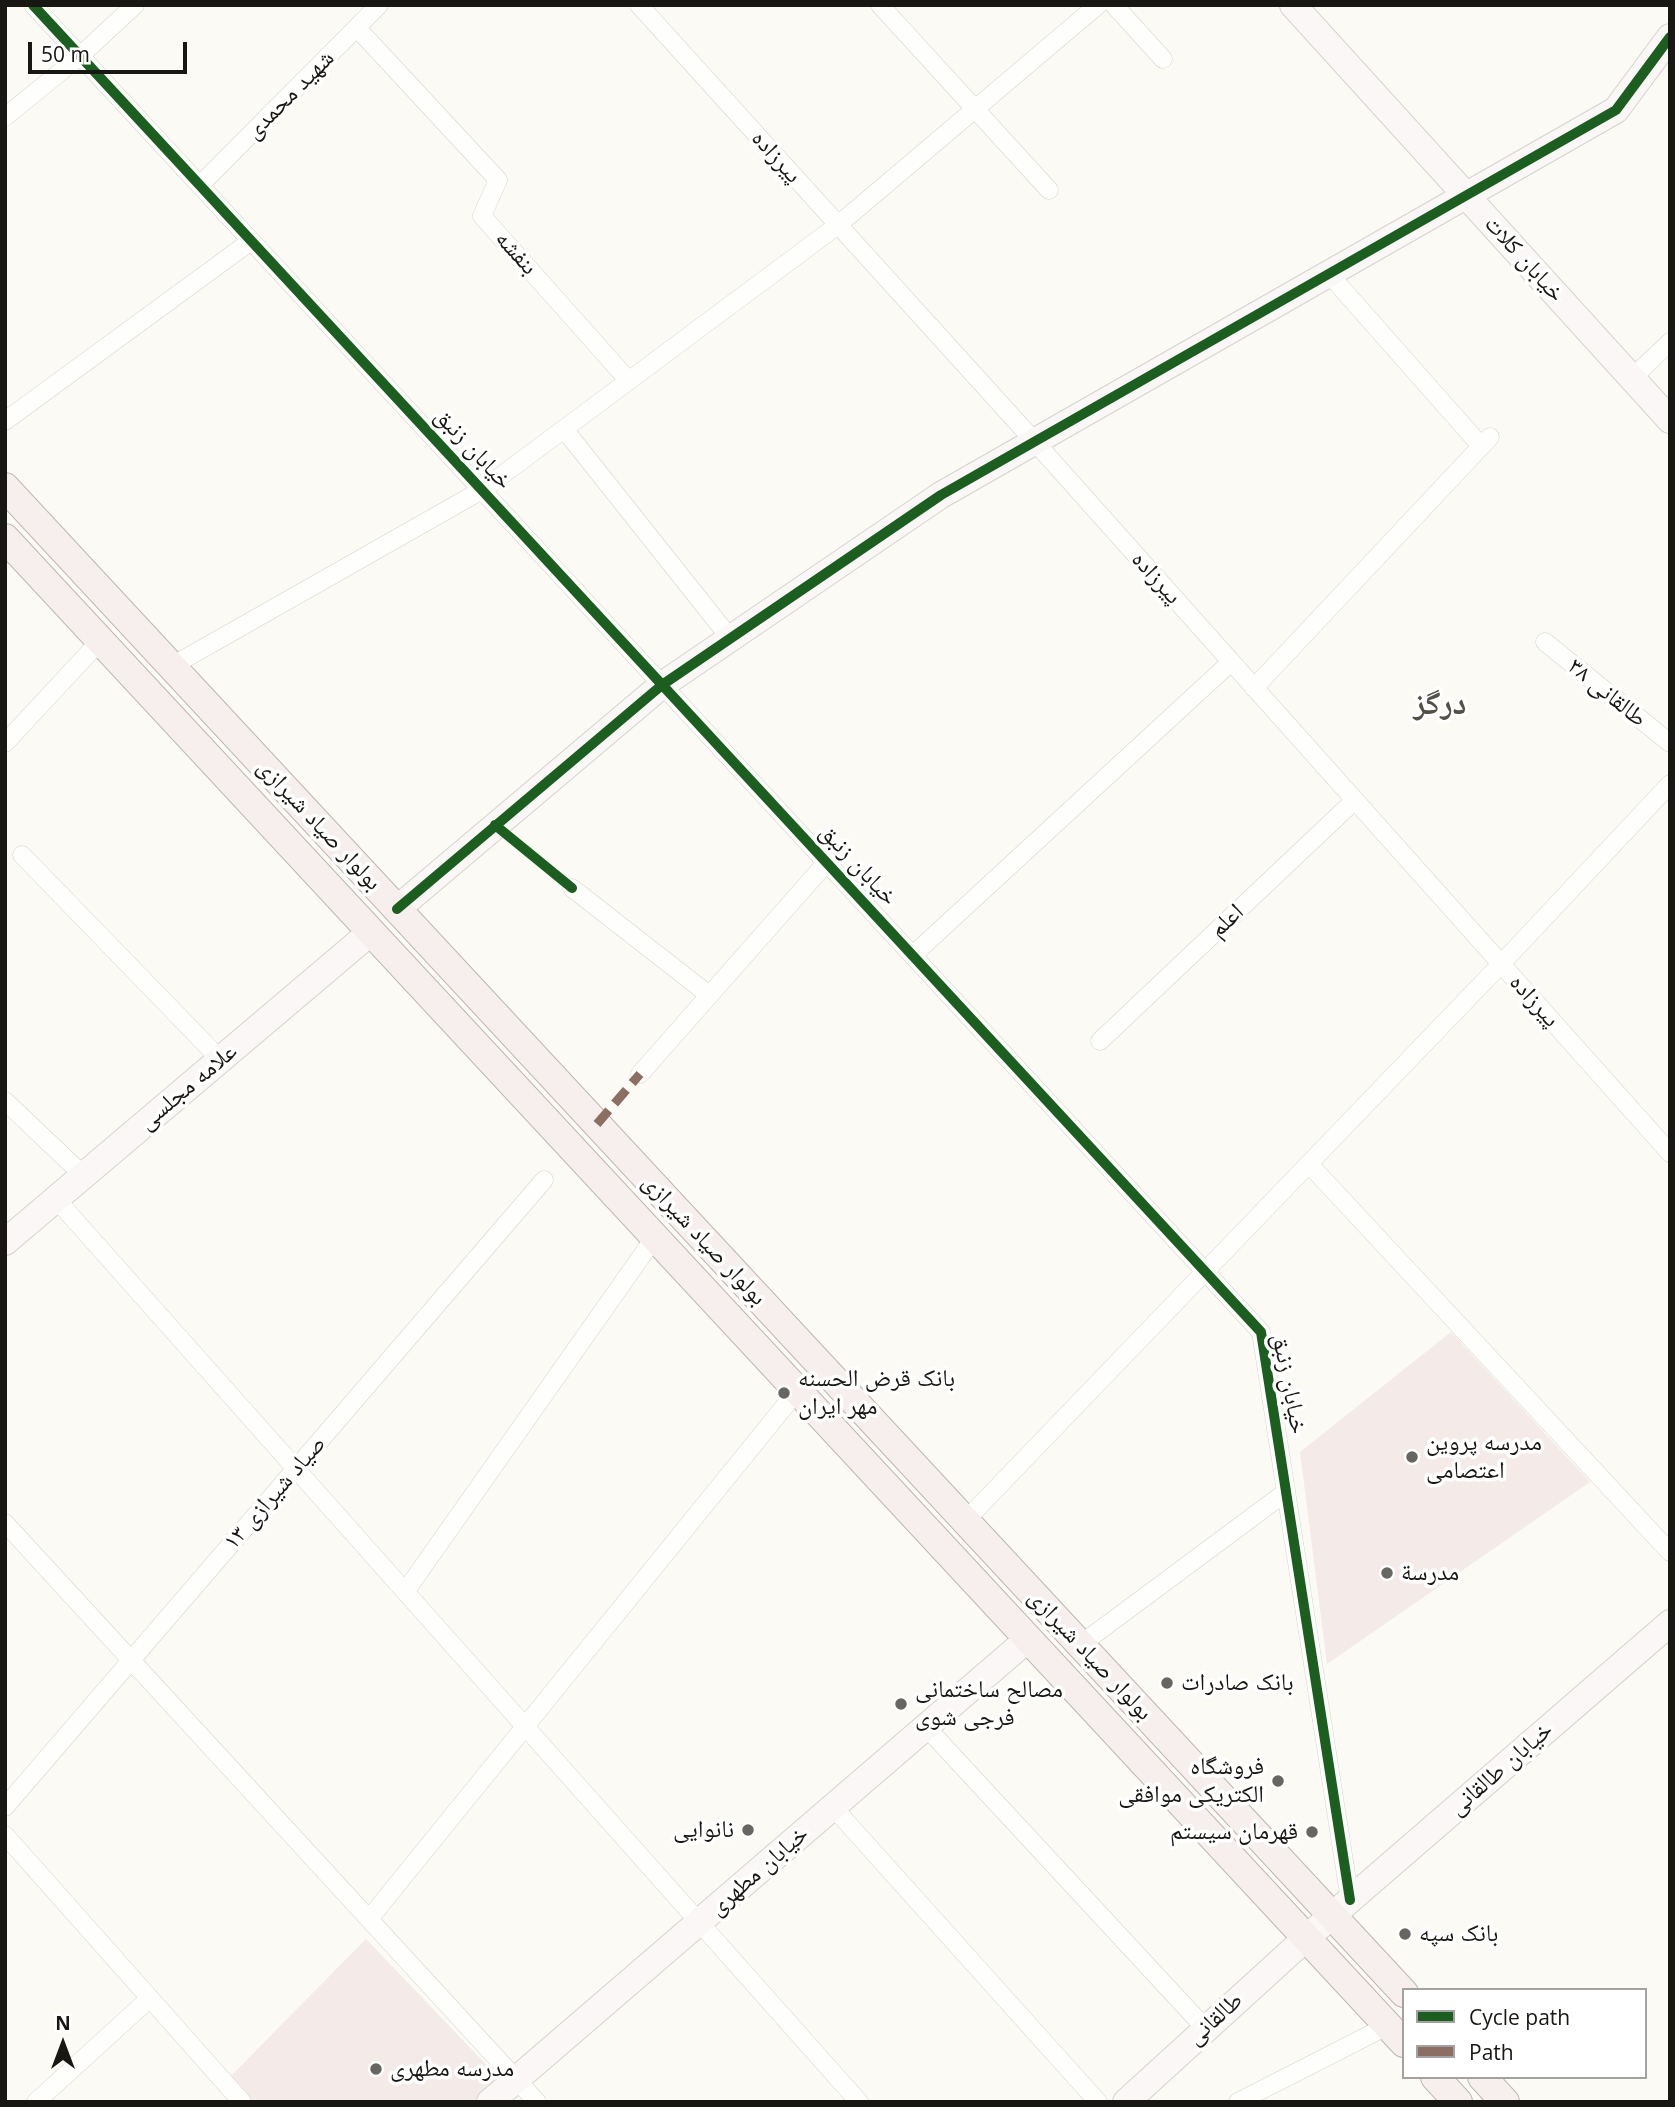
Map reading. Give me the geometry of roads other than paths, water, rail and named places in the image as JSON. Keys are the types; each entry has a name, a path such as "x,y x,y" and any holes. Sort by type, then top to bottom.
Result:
{"main road":[{"name":"بولوار صیاد شیرازی","path":"5,487 1080,1644 1341,1908 1402,1990"},
{"name":"بولوار صیاد شیرازی","path":"5,538 1396,2035"},
{"path":"371,932 397,909"},
{"path":"1437,2079 1458,2102"},
{"path":"1484,2079 1505,2102"}],"street":[{"name":"خیابان زنبق","path":"33,5 1261,1332 1286,1492 1341,1908"},
{"path":"5,117 80,56 135,5"},
{"name":"شهید محمدی","path":"200,185 379,5"},
{"name":"پیرزاده","path":"639,5 1035,442 1670,1153"},
{"path":"880,5 1049,190"},
{"path":"172,666 482,491 838,225 1098,5"},
{"path":"1114,5 1163,59"},
{"name":"خیابان کلات","path":"1293,5 1670,420"},
{"name":"بنفشه","path":"357,28 498,180 482,216 629,381"},
{"path":"397,909 662,685 730,638 942,495 1616,110 1670,37"},
{"path":"5,421 251,241"},
{"path":"1254,688 1485,442 1329,274"},
{"path":"1632,378 1670,342"},
{"path":"565,429 730,638"},
{"path":"5,743 100,641"},
{"name":"طالقانی ۳۸","path":"1545,642 1670,743"},
{"path":"913,956 1231,662"},
{"path":"965,1521 1501,964 1670,783"},
{"name":"اعلم","path":"1100,1041 1355,800"},
{"path":"22,855 220,1059"},
{"path":"640,1073 827,862"},
{"path":"572,888 709,995"},
{"name":"علامه مجلسی","path":"5,1241 371,932"},
{"path":"5,1101 83,1175"},
{"path":"1308,1164 1670,1552"},
{"name":"صیاد شیرازی ۱۳","path":"5,1807 544,1180"},
{"path":"55,1199 859,2102"},
{"path":"405,1592 655,1237"},
{"path":"369,1919 797,1391"},
{"path":"1080,1644 1286,1492"},
{"path":"5,1523 537,2102"},
{"name":"خیابان طالقانی","path":"1306,1938 1670,1623"},
{"name":"خیابان مطهری","path":"490,2102 1028,1639"},
{"path":"926,1727 1205,2028"},
{"path":"833,1807 1098,2102"},
{"path":"5,1835 242,2102"},
{"name":"طالقانی","path":"1126,2102 1306,1938"},
{"path":"36,2102 150,1998"},
{"path":"1238,2102 1396,2035"}],"place":[{"name":"بانک قرض الحسنه مهر ایران","path":"784,1393"},
{"name":"مدرسه پروین اعتصامی","path":"1412,1457"},
{"name":"مدرسة","path":"1387,1573"},
{"name":"بانک صادرات","path":"1167,1683"},
{"name":"مصالح ساختمانی فرجی شوی","path":"901,1704"},
{"name":"فروشگاه الکتریکی موافقی","path":"1278,1781"},
{"name":"نانوایی","path":"748,1830"},
{"name":"قهرمان سیستم","path":"1312,1832"},
{"name":"بانک سپه","path":"1405,1934"},
{"name":"مدرسه مطهری","path":"376,2069"}],"district":[{"name":"درگز","path":"1440,705"}]}
